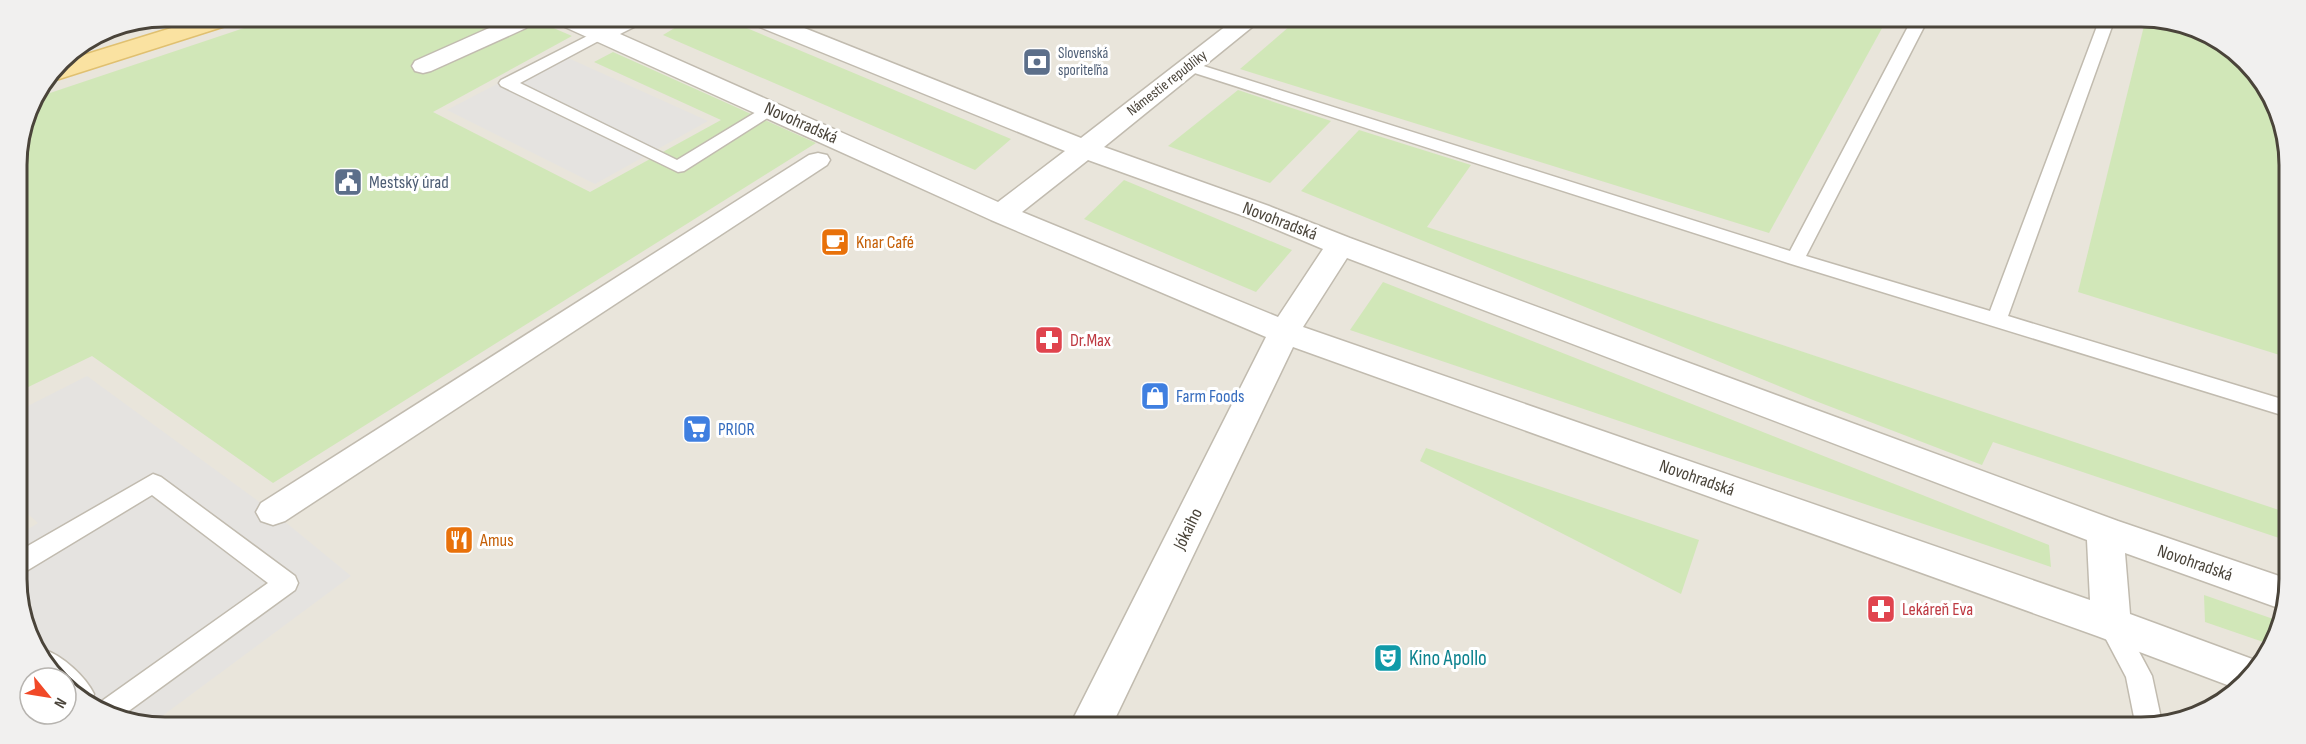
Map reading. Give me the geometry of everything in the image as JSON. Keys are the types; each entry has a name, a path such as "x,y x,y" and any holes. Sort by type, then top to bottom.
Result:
{"main road":[{"path":"65,69 198,27"}],"street":[{"path":"423,66 509,27"},
{"name":"Novohradská","path":"585,27 1001,214 1284,332 2111,624 2242,673"},
{"path":"602,34 616,27"},
{"name":"Novohradská","path":"781,27 1085,148 1259,212 1340,245 2104,531 2278,592"},
{"name":"Námestie republiky","path":"1085,148 1239,27"},
{"path":"1001,214 1085,148"},
{"path":"273,512 818,160"},
{"name":"Novohradská","path":"1284,332 1340,245"},
{"name":"Jókaiho","path":"1096,717 1284,332"},
{"path":"2104,531 2111,624"}],"lane":[{"path":"1795,259 1916,27"},
{"path":"1996,320 2105,27"},
{"path":"602,34 507,83 678,167 772,110"},
{"path":"1188,66 1795,259 2279,406"},
{"path":"27,558 153,483 286,583 114,707"},
{"path":"2111,624 2139,676 2146,717"}],"shaded area":[{"path":"156,27 2141,27 2177,32 2210,45 2239,67 2261,96 2272,121 2278,147 2279,579 2274,615 2261,648 2239,677 2202,703 2185,710 2150,717 165,717 129,712 96,699 78,686 78,666 58,666 41,640 30,606 27,588 27,156 32,129 45,96 67,67 96,45 138,30"},
{"path":"557,53 708,121 595,184 447,110"},
{"path":"87,376 273,512 351,576 161,717 147,716 129,712 96,699 78,686 78,666 58,666 45,648 34,623 27,588 27,530 38,523 27,513 27,406"}],"green space":[{"path":"247,27 551,27 572,36 433,112 590,192 721,120 594,62 613,52 816,143 273,483 92,356 27,388 27,156 32,129 46,94"},
{"path":"676,27 744,27 1011,139 975,170 663,35"},
{"path":"1289,27 1883,27 1769,233 1240,69"},
{"path":"2144,27 2177,32 2210,45 2239,67 2261,96 2272,121 2276,138 2279,165 2279,355 2078,292"},
{"path":"1238,90 1331,121 1270,183 1168,146"},
{"path":"1359,130 1471,165 1427,227 2279,510 2279,538 1993,442 1982,465 1813,400 1301,191"},
{"path":"1124,180 1292,250 1256,292 1084,219"},
{"path":"1383,282 2049,545 2051,567 1350,330"},
{"path":"1426,448 1699,540 1681,594 1420,461"},
{"path":"2204,595 2273,619 2264,642 2205,622"}],"place":[{"name":"Slovenská sporiteľňa","path":"1037,62"},
{"name":"Mestský úrad","path":"348,182"},
{"name":"Knar Café","path":"835,242"},
{"name":"Dr.Max","path":"1049,340"},
{"name":"Farm Foods","path":"1155,396"},
{"name":"PRIOR","path":"697,429"},
{"name":"Amus","path":"459,540"},
{"name":"Lekáreň Eva","path":"1881,609"},
{"name":"Kino Apollo","path":"1388,658"}]}
